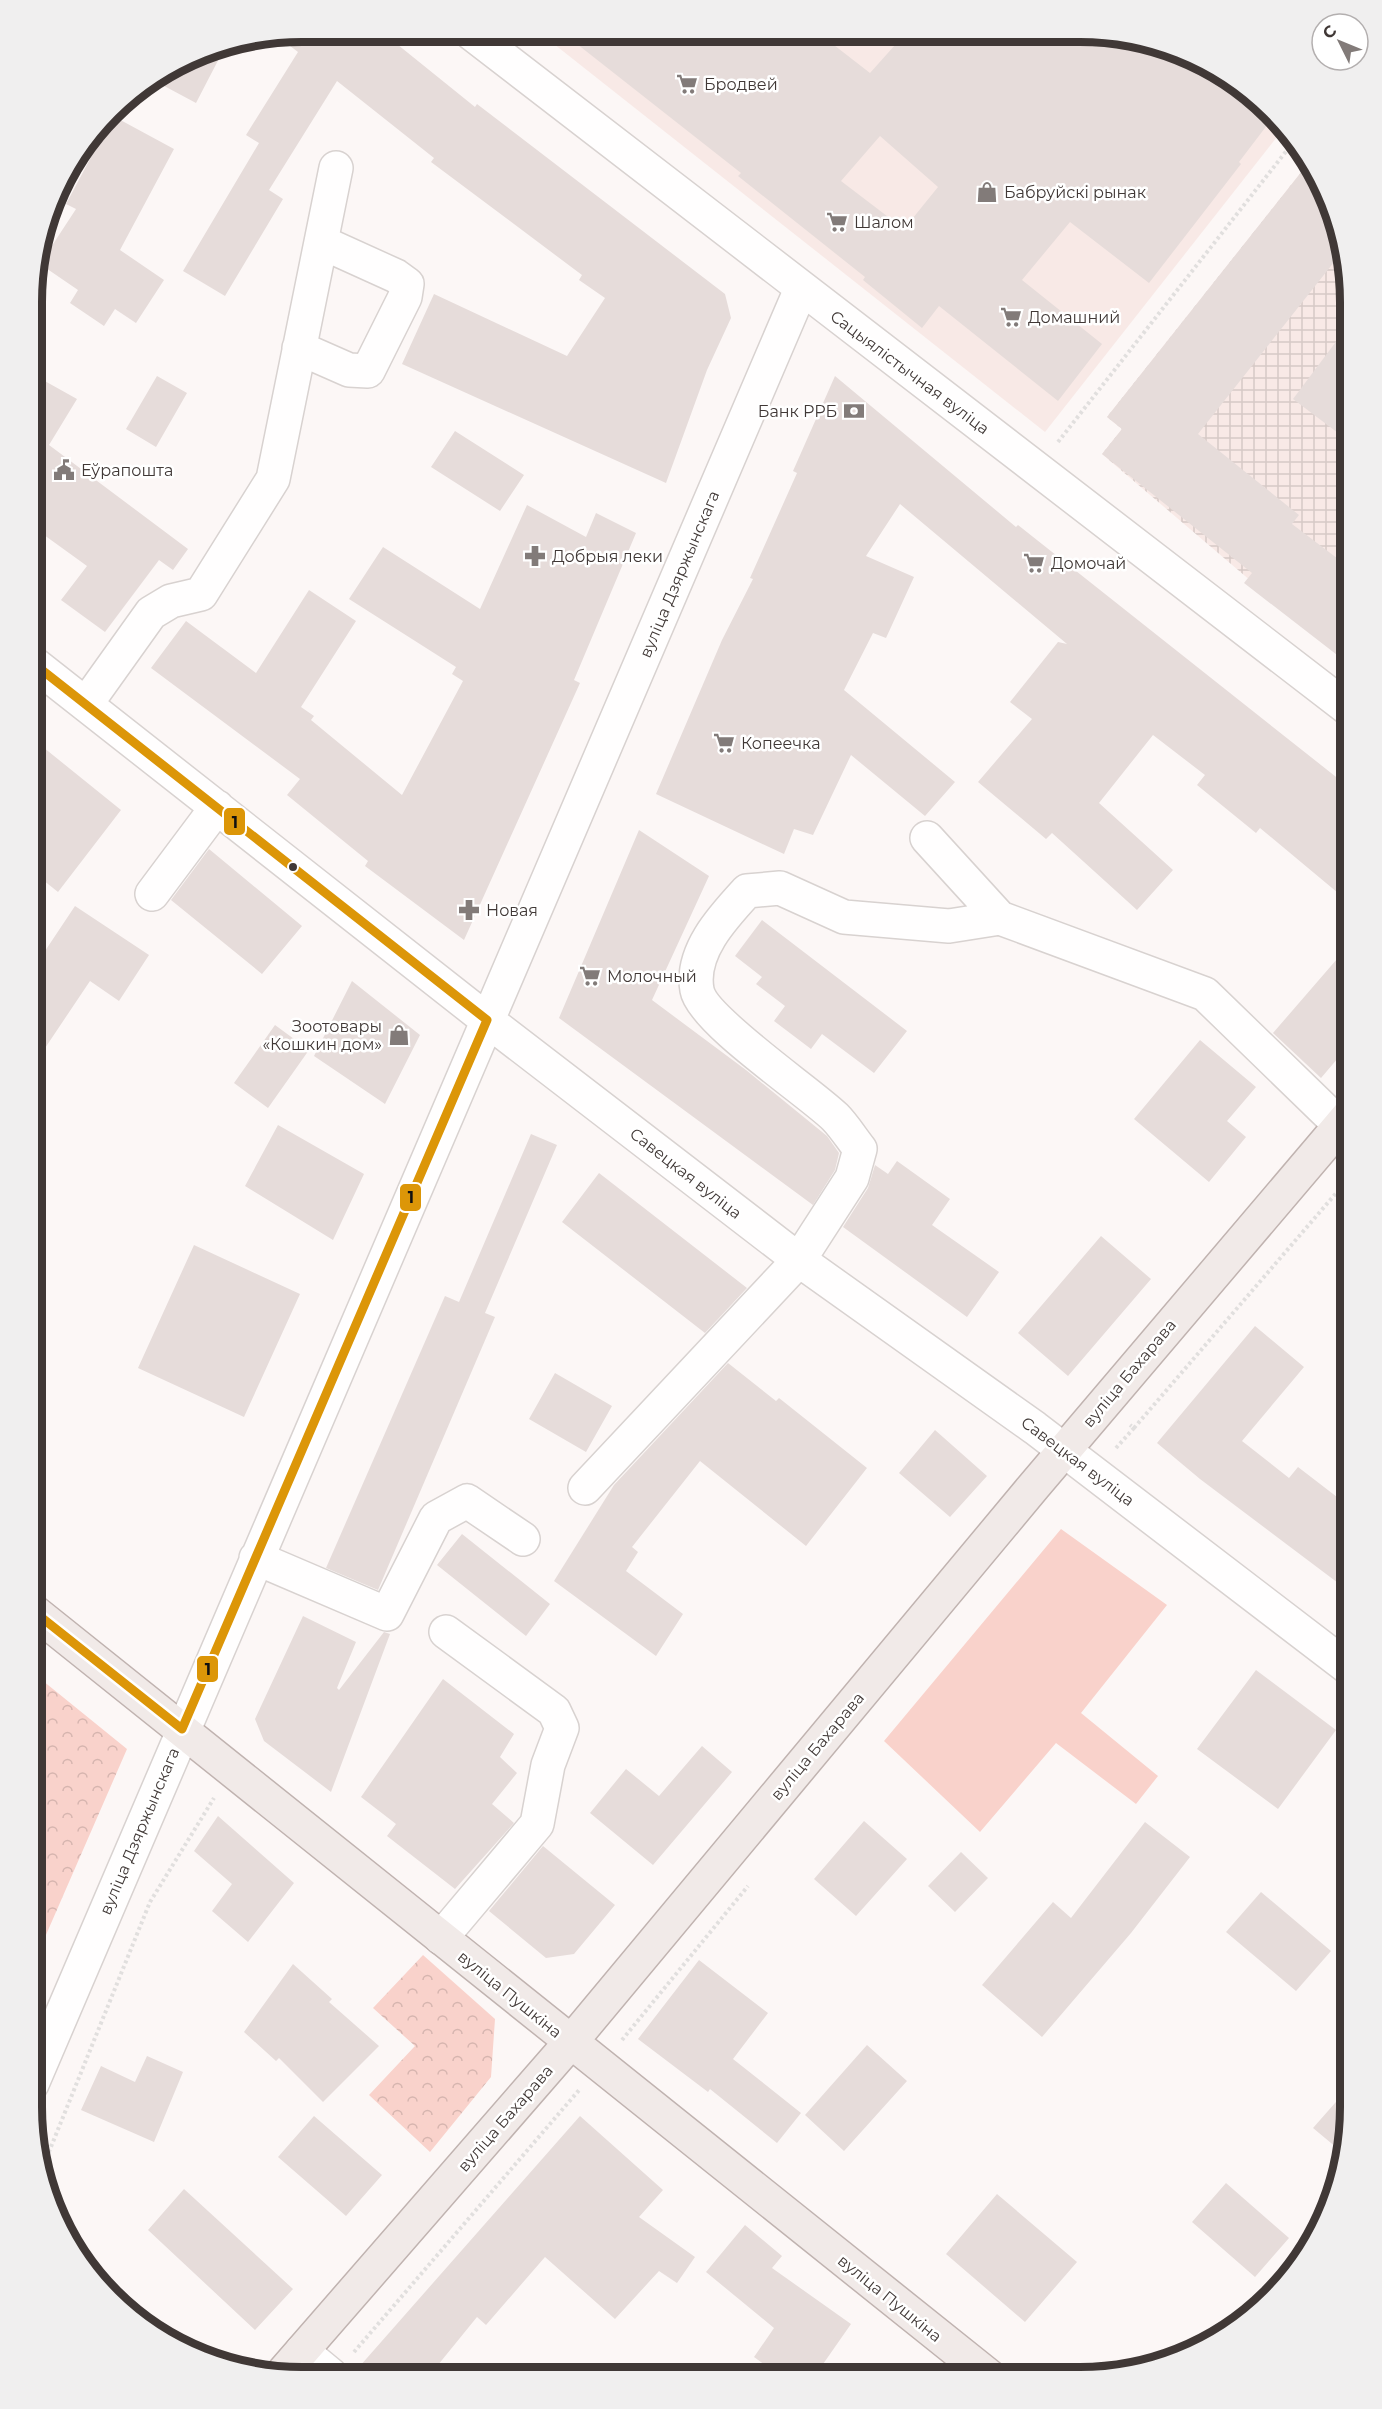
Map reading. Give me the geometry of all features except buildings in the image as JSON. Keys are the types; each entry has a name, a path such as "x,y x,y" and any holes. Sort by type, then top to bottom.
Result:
{"main road":[{"name":"вуліца Бахарава","path":"289,2366 570,2043 1064,1449 1340,1125"},
{"name":"вуліца Пушкіна","path":"42,1618 977,2367"}],"street":[{"name":"Сацыялістычная вуліца","path":"483,42 1340,702"},
{"path":"86,705 151,613 171,601 201,594 273,479 336,168"},
{"path":"299,348 349,370 368,370 405,297 407,284 396,276 321,242"},
{"name":"вуліца Дзяржынскага","path":"42,2060 182,1729 801,289"},
{"name":"Савецкая вуліца","path":"42,670 488,1020 799,1260 1064,1449 1340,1661"},
{"path":"152,894 217,807"},
{"path":"927,837 1000,918 1205,994 1340,1115"},
{"path":"585,1488 799,1260 852,1178 860,1149 835,1117 714,1016 697,992 697,963 721,918 747,891 780,888 844,917 949,926 1000,918"},
{"path":"256,1558 387,1614 436,1518 456,1506 467,1501 523,1539"},
{"path":"441,1938 537,1824 548,1765 562,1728 554,1710 446,1632"},
{"path":"302,2351 321,2367"}],"path":[{"path":"1037,469 1289,148"},
{"path":"1134,1428 1340,1189"},
{"path":"47,2157 150,1902 212,1801 234,1771"}],"shaded area":[{"name":"Бабруйскі рынак","path":"551,42 1080,42 1114,44 1148,51 1180,62 1225,86 1252,106 1279,134 1045,432"},
{"path":"1303,169 1326,218 1338,268 1340,302 1340,657 1102,454 1122,429 1107,417"}],"green space":[{"path":"1061,1529 1167,1605 1081,1713 1158,1776 1136,1804 1056,1743 980,1832 884,1741"},
{"path":"42,1680 127,1749 42,1944"},
{"path":"423,1955 495,2019 491,2077 430,2152 369,2095 415,2046 373,2008"}],"transit line":[{"name":"1","path":"42,670 487,1020 182,1729 42,1618"}],"place":[{"name":"Бродвей","path":"687,84"},
{"name":"Бабруйскі рынак","path":"987,192"},
{"name":"Шалом","path":"837,222"},
{"name":"Домашний","path":"1011,317"},
{"name":"Банк РРБ","path":"854,411"},
{"name":"Еўрапошта","path":"64,470"},
{"name":"Добрыя леки","path":"535,556"},
{"name":"Домочай","path":"1034,563"},
{"name":"Копеечка","path":"724,743"},
{"name":"Новая","path":"469,910"},
{"name":"Молочный","path":"590,976"},
{"name":"Зоотовары «Кошкин дом»","path":"399,1035"}]}
